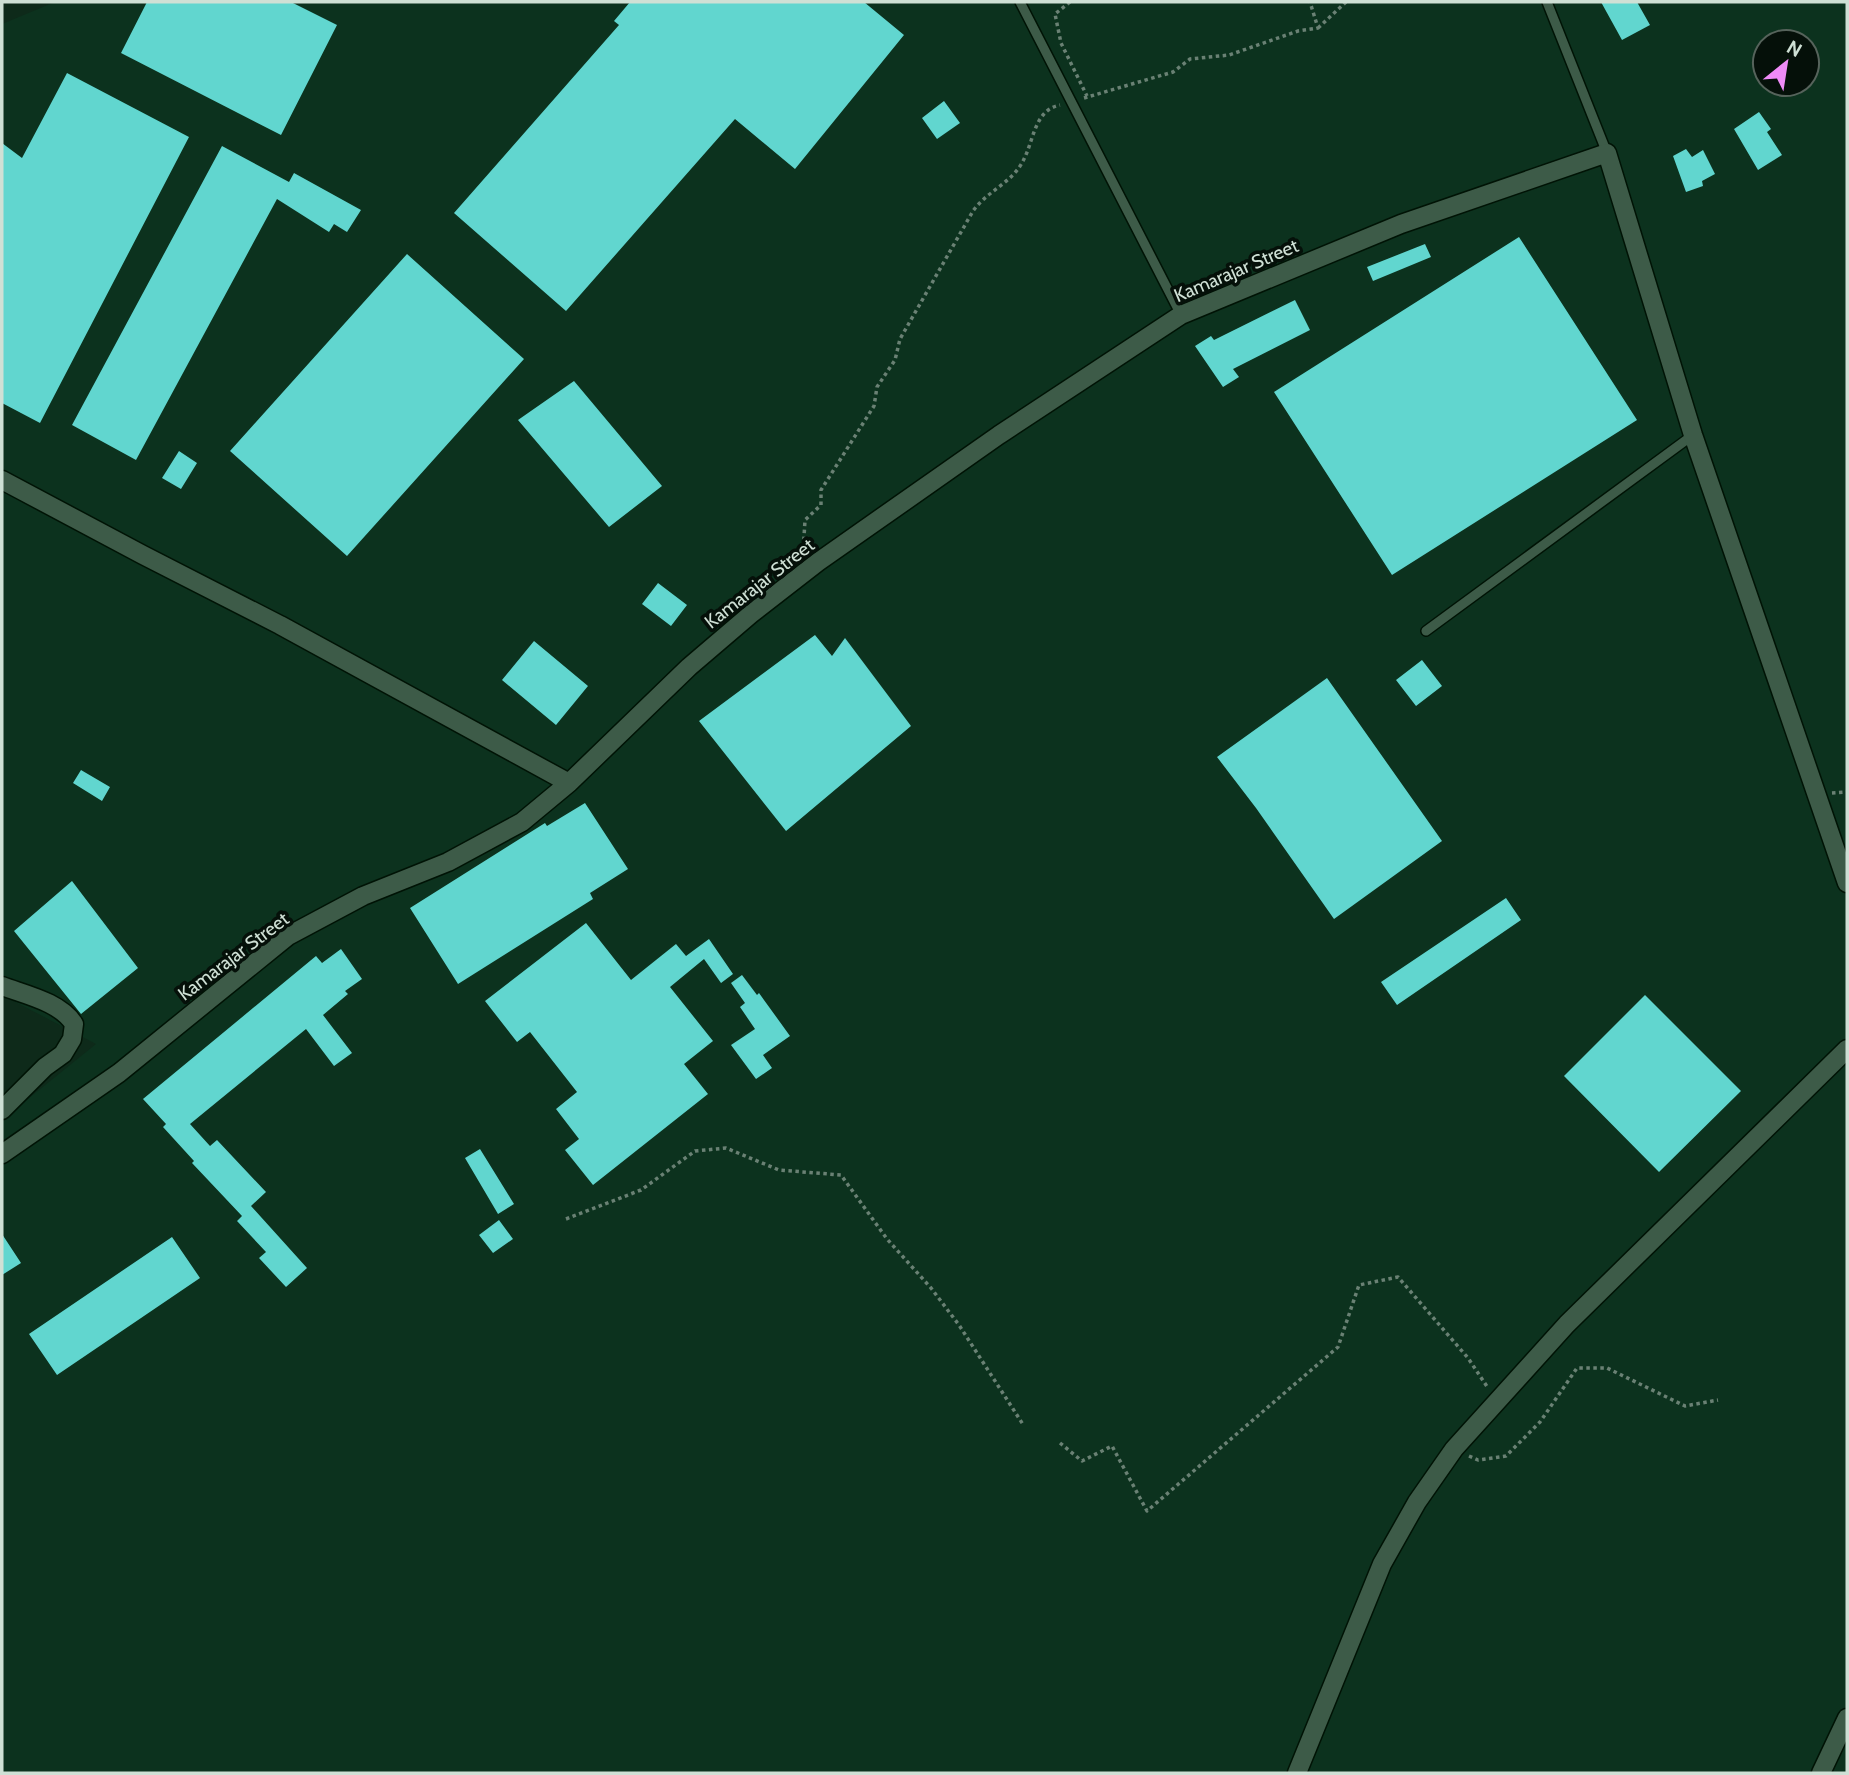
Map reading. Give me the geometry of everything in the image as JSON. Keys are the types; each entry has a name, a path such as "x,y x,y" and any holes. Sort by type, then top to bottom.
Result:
{"street":[{"name":"Kamarajar Street","path":"2,1154 119,1073 288,936 363,897 448,862 522,822 569,783 689,667 804,572 999,436 1181,315 1401,224 1607,153"},
{"path":"1607,153 1693,435 1847,883"},
{"path":"2,480 280,625 569,783"},
{"path":"2,986 61,1010 68,1014 74,1024 72,1039 63,1054 45,1067 2,1110"},
{"path":"1297,1773 1382,1564 1417,1502 1454,1449 1567,1324 1847,1049"},
{"path":"1821,1773 1847,1718"}],"lane":[{"path":"1020,2 1181,315"},
{"path":"1547,2 1607,153"},
{"path":"1426,631 1693,435"}],"path":[{"path":"1070,2 1055,13 1061,43 1087,96"},
{"path":"1310,2 1318,28"},
{"path":"804,572 802,545 805,520 821,505 821,490 826,480 874,406 877,387 895,360 900,339 974,211 981,200 1011,178 1022,163 1043,113 1051,107 1173,72 1190,59 1229,55 1318,28 1346,2"},
{"path":"566,1219 640,1190 695,1151 726,1147 779,1170 841,1175 887,1239 932,1288 959,1325 1024,1426"},
{"path":"1060,1443 1082,1461 1112,1446 1147,1511 1338,1346 1359,1285 1398,1278 1468,1358 1497,1401"},
{"path":"1454,1449 1478,1460 1506,1456 1540,1422 1577,1368 1608,1368 1685,1406 1718,1401"}],"shaded area":[{"path":"55,2 1847,2 1847,1773 2,1773 2,1120 96,1044 2,995 2,24"}],"building":[{"path":"147,2 291,2 337,25 281,135 121,53"},
{"path":"630,2 864,2 904,35 795,169 735,119 566,311 454,213 619,25 614,21"},
{"path":"1601,2 1637,2 1650,25 1622,40"},
{"path":"67,73 189,137 40,423 2,403 2,143 22,158"},
{"path":"944,101 960,123 937,139 922,118"},
{"path":"1759,112 1771,129 1767,132 1782,155 1758,170 1734,129"},
{"path":"222,146 289,182 294,173 361,210 347,232 334,224 329,232 277,199 136,460 72,425"},
{"path":"1686,149 1692,157 1703,150 1715,174 1702,181 1703,186 1686,192 1673,156"},
{"path":"1519,237 1637,420 1392,575 1274,392"},
{"path":"1425,244 1431,257 1373,281 1367,267"},
{"path":"407,254 524,359 347,556 230,451"},
{"path":"1295,300 1310,330 1233,369 1239,377 1223,387 1195,346 1211,336 1214,340"},
{"path":"574,381 662,486 609,527 518,420"},
{"path":"179,451 197,463 181,489 162,478"},
{"path":"658,583 687,605 671,626 642,604"},
{"path":"815,635 832,656 845,638 911,726 786,831 699,721"},
{"path":"534,641 588,686 556,725 502,680"},
{"path":"1422,660 1442,686 1416,706 1396,680"},
{"path":"1327,678 1442,841 1334,919 1217,757"},
{"path":"81,770 110,787 102,801 73,783"},
{"path":"585,803 628,869 590,893 593,899 458,984 410,908 545,823 547,826"},
{"path":"72,881 138,968 81,1014 14,931"},
{"path":"1506,898 1521,920 1397,1005 1381,982"},
{"path":"586,923 631,980 676,944 686,956 709,939 733,974 721,983 704,959 670,987 713,1041 684,1064 708,1094 593,1185 565,1150 579,1139 556,1109 577,1092 530,1032 517,1042 485,1001"},
{"path":"341,949 362,979 345,991 348,994 323,1015 352,1053 334,1066 306,1029 190,1124 210,1146 217,1140 266,1192 251,1206 307,1268 286,1287 259,1258 266,1252 237,1221 242,1216 192,1163 194,1161 163,1127 166,1124 143,1099 316,956 322,963"},
{"path":"742,975 757,995 759,993 790,1036 763,1055 772,1068 756,1079 731,1045 755,1029 740,1007 745,1003 731,983"},
{"path":"1645,995 1741,1091 1659,1172 1564,1076"},
{"path":"480,1149 514,1204 498,1214 465,1158"},
{"path":"499,1220 513,1239 493,1253 479,1235"},
{"path":"2,1234 21,1263 2,1275"},
{"path":"172,1237 200,1278 57,1375 29,1334"}]}
